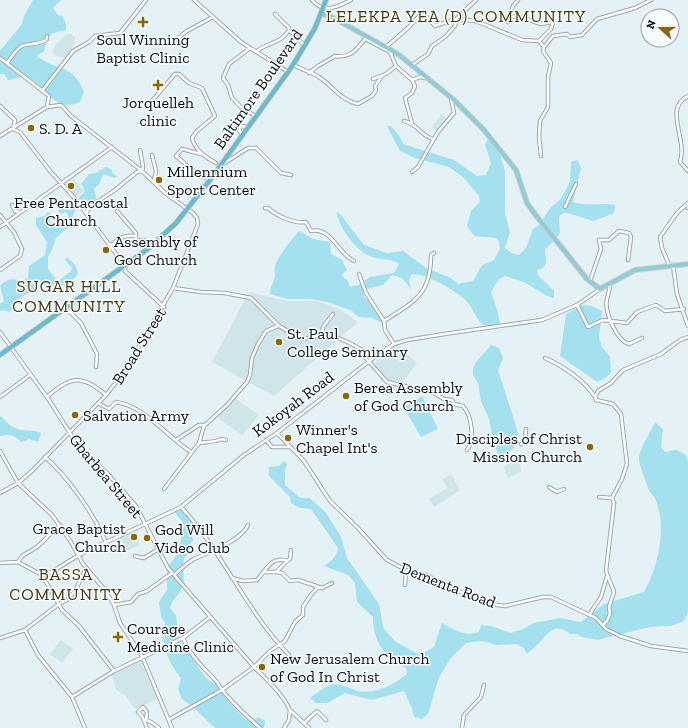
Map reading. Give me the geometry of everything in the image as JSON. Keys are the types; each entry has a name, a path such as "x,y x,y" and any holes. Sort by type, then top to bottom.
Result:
{"highway":[{"name":"Baltimore Boulevard","path":"0,355 150,248 187,209 210,180 218,165 243,134 305,47 326,0"}],"main road":[{"path":"321,14 330,16 366,38 386,47 412,65 451,96 500,148 516,170 527,203 590,281 600,289"},
{"name":"Kokoyah Road","path":"600,289 635,270 688,264"}],"street":[{"path":"42,91 73,51 89,42 95,36 120,33 146,0"},
{"path":"194,0 250,48 288,72"},
{"path":"312,0 323,8 329,9 351,0"},
{"path":"386,47 409,27 421,14 424,14 435,26 456,19 476,0"},
{"path":"508,22 513,6 518,0"},
{"path":"544,47 553,36 567,34 570,37 578,37 587,31 597,19 635,8 651,0"},
{"path":"274,14 289,28 289,30 305,47"},
{"path":"456,19 480,22 500,32 522,40 539,41 551,30 553,22 541,24 518,16 510,17"},
{"path":"174,41 186,31 213,17"},
{"path":"412,65 428,54 432,46 445,37 455,26 456,19"},
{"path":"256,52 266,45 280,40 289,30"},
{"path":"7,63 20,47 33,43 41,43 47,39 47,36"},
{"path":"309,74 318,66 335,56 342,58 349,55 366,38 390,52 396,66 412,80 415,86 412,93 406,98 411,112 412,123"},
{"path":"539,41 544,47 543,51 551,63 548,77 548,107 540,121 539,137 541,156"},
{"path":"250,48 229,64 222,78 228,85 232,98 255,116"},
{"path":"0,58 49,96 47,107"},
{"path":"293,65 309,74 320,77 345,99 358,104 372,96 376,90 375,86 382,76"},
{"path":"373,79 382,76 396,66"},
{"path":"152,101 175,74 178,74 189,83 202,88 215,116 196,132 192,138 196,147 204,155 218,165 245,149 252,148 259,150 281,173 290,176"},
{"path":"412,80 420,77 430,79"},
{"path":"412,172 418,167 434,139 454,113 451,96"},
{"path":"688,96 678,103 676,110 682,141 683,156 680,162 688,170"},
{"path":"0,136 47,107 61,105 71,116 142,171 148,178 154,181 160,189 187,209"},
{"path":"0,106 14,120 13,129"},
{"path":"404,120 412,123 424,135 434,139"},
{"path":"13,129 20,132 60,183 87,214 91,206 138,172 142,171"},
{"path":"0,227 112,147"},
{"path":"204,155 182,149 176,156 196,173 210,180"},
{"path":"140,150 143,167 142,171"},
{"path":"152,155 156,171 154,181"},
{"path":"564,207 576,184"},
{"path":"688,203 687,207 676,213 660,237 662,248 671,265 677,294 684,309 688,326"},
{"path":"12,205 15,211 19,212"},
{"path":"82,208 125,266 125,271 164,307"},
{"path":"265,208 289,218 293,222 306,222 311,231 319,230 328,234 345,256 354,261"},
{"name":"Broad Street","path":"0,493 18,483 45,457 106,395 126,371 164,307 198,224 197,218 187,209"},
{"path":"117,211 136,233 135,236 137,242 144,240 150,248"},
{"path":"0,215 5,223 14,232 22,249 20,256 0,270"},
{"path":"590,281 601,249 599,240 608,240 619,231 628,233 631,237 628,260"},
{"path":"106,239 112,246 124,236 135,236"},
{"path":"384,321 422,295 426,286 431,255 434,253"},
{"path":"359,274 366,293 384,321 385,330 394,344"},
{"path":"610,284 607,300 610,320 624,342 629,344 642,338"},
{"path":"173,288 201,292 225,293 251,298 278,326 302,339 322,335 330,336 362,350 364,356 386,382 434,393 444,399 452,400 454,404 463,406 467,410 472,438 471,445 467,450"},
{"name":"Kokoyah Road","path":"42,575 50,573 79,555 180,507 244,455 278,433 385,349 394,344 407,340 542,320 577,305 600,289"},
{"path":"577,305 588,327 603,320 627,323 637,312 656,305 665,311 684,309"},
{"path":"66,308 81,323 97,354 96,367"},
{"path":"322,335 323,327 333,314"},
{"path":"164,490 199,443 205,425 227,405 247,382 250,375 252,358 266,331 270,328 278,326"},
{"name":"Gbarbea Street","path":"0,332 47,397 84,452 108,474 136,506 157,550 174,574 210,617 286,702 290,710 308,728"},
{"path":"595,397 598,391 611,383 623,370 661,354 680,340 688,337"},
{"path":"545,358 575,377 590,390 596,400 613,404 622,414 627,464 622,479 612,498"},
{"path":"0,397 30,374"},
{"path":"47,397 65,383 81,380 98,388 106,395"},
{"path":"434,393 437,392 439,387"},
{"path":"98,403 109,409 116,402 126,404 150,419 191,452"},
{"path":"176,440 199,426 205,425"},
{"path":"521,444 525,441 526,429"},
{"name":"Dementa Road","path":"278,433 304,461 330,501 357,527 382,557 406,570 426,575 458,591 497,605 505,606 543,596 551,597 596,618 606,629 620,636 640,643 676,651 688,651"},
{"path":"199,443 208,440 226,440"},
{"path":"266,440 272,448 289,446"},
{"path":"0,451 18,483 43,506 60,525 86,568 104,589 114,605 120,623 142,656 170,719 171,728"},
{"path":"45,457 61,472 106,542"},
{"path":"549,487 557,492 564,489"},
{"path":"599,497 612,498"},
{"path":"589,615 601,597 607,575 606,558 614,510 614,499 612,498"},
{"path":"180,507 214,551 278,645 289,655"},
{"path":"18,562 28,551 37,547 60,525"},
{"path":"114,605 131,602 135,596 174,574 194,560 214,551 240,535 246,530 248,525"},
{"path":"135,556 144,558 157,550"},
{"path":"276,572 290,559 291,550"},
{"path":"231,578 243,581 257,580 270,562 275,560 287,561"},
{"path":"0,563 18,562 42,575 65,613 79,626 114,671"},
{"path":"0,638 25,630 59,604 67,600 75,590 86,568"},
{"path":"405,585 406,570"},
{"path":"264,572 282,573 290,581 298,580 322,588 332,583"},
{"path":"603,625 607,621 610,614 609,607 614,592 607,575"},
{"path":"170,719 222,690 254,667 288,636 295,622 303,615 303,607 318,587"},
{"path":"72,697 114,671 142,656 183,638 210,617"},
{"path":"25,630 35,650 72,697 85,728"},
{"path":"183,638 186,647 195,659 217,682 222,690 260,728"},
{"path":"462,728 464,714 482,697 484,685"},
{"path":"147,728 144,719 138,712 143,707 147,712 146,720 158,728"},
{"path":"284,728 289,720 290,710"},
{"path":"304,723 316,712 326,720"}],"shaded area":[{"path":"33,0 61,0 53,8 58,15 62,16 66,24 66,29 65,31 55,32 49,37 44,52 38,54 38,57 52,65 70,72 75,76 84,92 80,102 70,105 62,104 48,95 37,83 30,79 23,77 8,80 4,74 0,74 0,51 22,24 24,16"},
{"path":"68,33 75,37 75,43 66,58 54,55 53,50 56,44"},
{"path":"441,114 447,119 438,132 432,127"},
{"path":"387,126 391,126 400,137 403,144 454,160 477,176 486,175 491,163 485,144 490,137 499,148 505,172 505,213 510,232 505,248 512,253 519,255 526,248 533,229 539,225 551,207 560,200 570,182 571,162 577,160 581,167 573,202 583,204 615,205 614,213 594,221 567,213 563,213 559,217 560,233 545,249 546,263 543,268 537,270 538,275 554,291 554,298 547,296 524,282 505,276 498,280 491,292 500,327 485,325 477,318 462,297 438,282 425,276 412,274 409,280 411,289 402,278 392,275 383,285 363,290 364,297 379,310 382,323 372,318 358,317 352,311 328,302 310,299 288,299 270,294 275,276 276,263 285,248 299,231 313,239 330,242 331,254 342,260 347,270 341,275 348,281 350,287 358,285 370,277 394,273 399,264 393,261 367,255 355,245 341,225 337,212 364,245 387,253 403,251 426,268 451,278 458,284 473,281 482,265 494,260 500,249 499,241 496,238 474,236 467,226 471,211 480,202 479,196 463,177 449,167 415,158 400,151"},
{"path":"106,167 112,170 113,174 117,176 115,178 103,174 100,183 94,189 97,201 87,207 81,205 77,200 85,191 81,184 89,174 96,173"},
{"path":"72,177 84,191 75,198 64,185"},
{"path":"73,203 77,207 72,217 77,220 73,228 66,229 56,238 48,257 48,269 58,281 70,272 72,268 65,260 67,257 76,266 78,274 66,284 53,286 43,285 20,298 10,312 3,310 0,311 0,304 4,301 0,286 8,280 22,281 28,278 29,266 45,255 47,242 36,225 36,218 45,216 48,212 51,214 50,221 54,224 64,223 68,219 68,215 65,212 61,214 58,211 59,208 66,209"},
{"name":"St. Paul College Seminary","path":"249,292 288,301 317,301 339,309 358,322 274,396 212,362"},
{"path":"582,305 592,306 602,311 599,338 602,347 610,357 611,372 606,378 597,382 560,356 566,314"},
{"path":"397,345 417,363 400,385 387,382 373,366 382,354"},
{"path":"491,345 499,348 503,358 498,370 518,435 513,449 499,457 494,444 489,419 481,401 478,383 473,375 473,369 476,362"},
{"path":"422,396 438,429 421,437 404,408"},
{"path":"235,398 259,415 242,435 217,417"},
{"path":"0,416 15,428 41,433 38,442 29,439 21,442 11,436 0,436"},
{"path":"655,422 663,429 661,447 665,452 677,450 686,455 688,462 688,612 684,621 671,626 650,627 597,640 581,637 577,634 570,634 565,630 556,629 549,632 527,654 524,648 517,644 497,645 481,641 466,643 450,659 439,677 428,714 422,719 414,717 412,708 404,691 372,700 345,693 327,703 316,703 310,698 331,685 341,685 364,692 378,690 391,685 407,674 406,668 392,660 381,648 377,641 373,625 373,617 357,602 355,583 348,575 324,566 333,558 338,548 311,509 300,508 291,503 290,497 269,476 269,467 279,466 284,461 287,464 285,469 285,485 300,498 310,498 326,513 341,537 347,558 379,604 383,627 396,642 420,655 434,647 442,623 455,630 469,634 479,632 481,625 491,626 511,633 534,623 560,618 581,622 604,604 644,592 657,560 661,536 661,524 655,498 649,490 639,459 643,446"},
{"path":"517,458 522,471 508,478 504,467"},
{"path":"451,474 460,490 434,507 429,499 447,488 442,480"},
{"path":"183,507 192,519 190,529 193,540 184,558 183,586 172,602 170,608 176,615 179,640 203,674 209,681 217,684 228,701 246,720 254,720 258,717 265,721 264,728 215,728 182,699 178,689 181,678 168,658 166,652 164,645 165,622 161,617 159,602 167,590 167,568 178,553 184,525 175,513"},
{"path":"135,532 140,545 126,551 121,538"},
{"path":"61,640 73,649 62,663 50,654"},
{"path":"140,659 152,684 157,699 135,709 125,695 116,690 112,675 114,672"}],"place":[{"name":"Soul Winning Baptist Clinic","path":"143,22"},
{"name":"Jorquelleh clinic","path":"158,85"},
{"name":"S. D. A","path":"31,128"},
{"name":"Millennium Sport Center","path":"159,180"},
{"name":"Free Pentacostal Church","path":"71,186"},
{"name":"Assembly of God Church","path":"106,250"},
{"name":"St. Paul College Seminary","path":"279,342"},
{"name":"Berea Assembly of God Church","path":"346,396"},
{"name":"Salvation Army","path":"75,415"},
{"name":"Winner's Chapel Int's","path":"288,438"},
{"name":"Disciples of Christ Mission Church","path":"590,447"},
{"name":"Grace Baptist Church","path":"134,537"},
{"name":"God Will Video Club","path":"147,538"},
{"name":"Courage Medicine Clinic","path":"118,637"},
{"name":"New Jerusalem Church of God In Christ","path":"262,667"}],"district":[{"name":"LELEKPA YEA (D) COMMUNITY","path":"456,16"},
{"name":"SUGAR HILL COMMUNITY","path":"69,296"},
{"name":"BASSA COMMUNITY","path":"66,584"}]}
